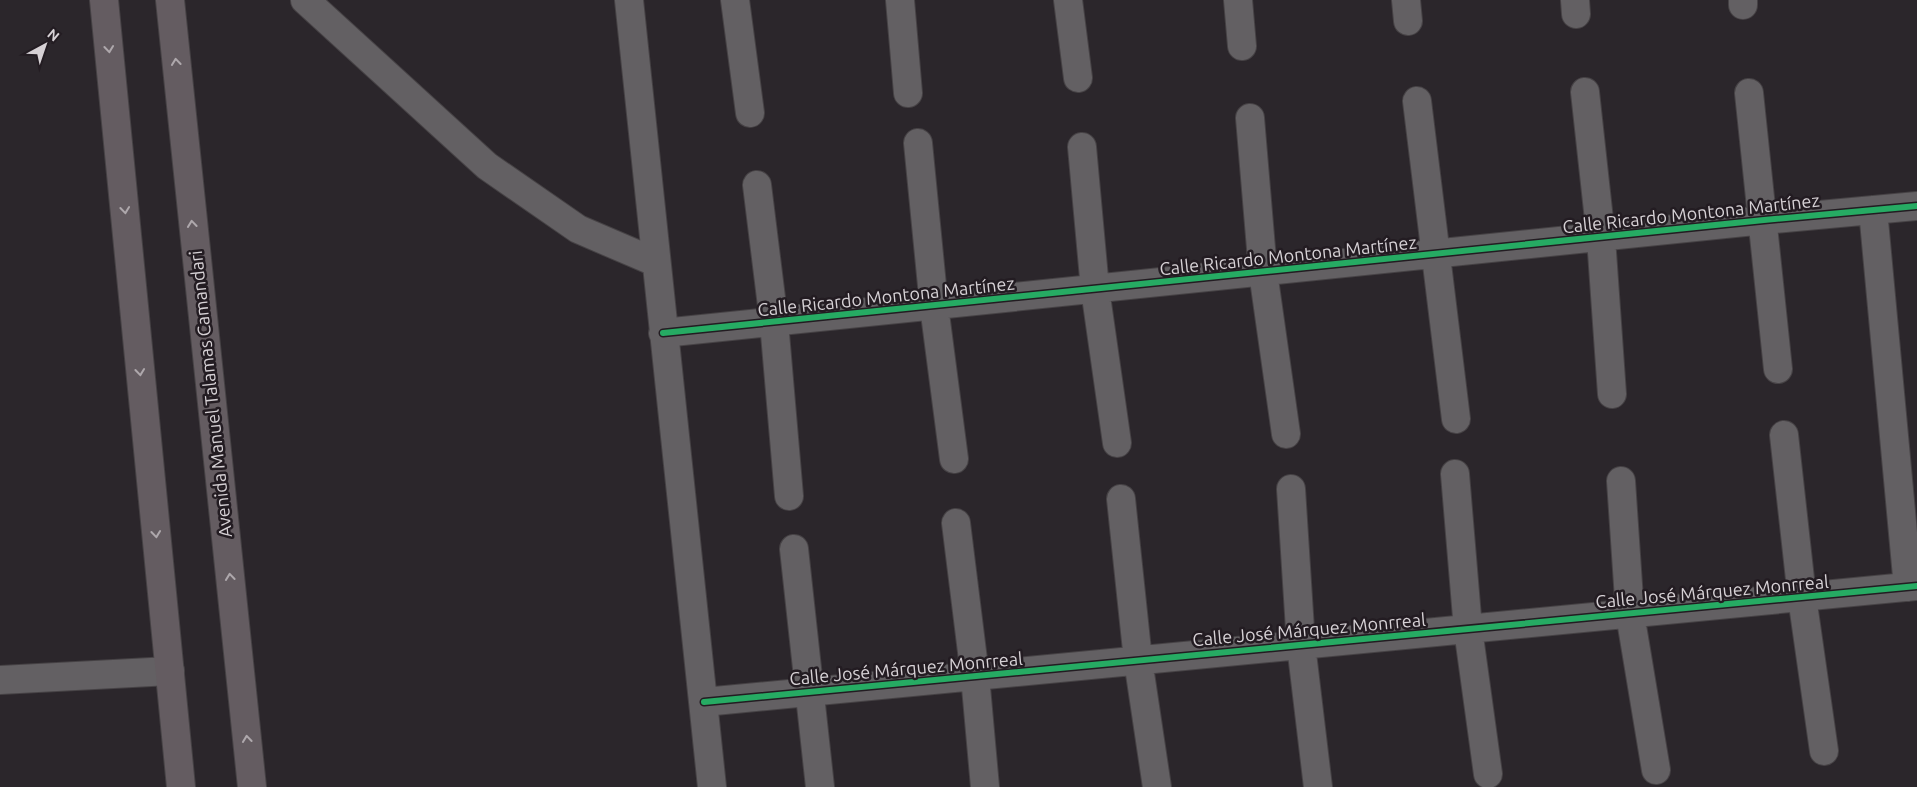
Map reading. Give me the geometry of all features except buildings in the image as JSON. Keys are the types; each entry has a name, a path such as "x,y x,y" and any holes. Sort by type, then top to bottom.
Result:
{"main road":[{"path":"104,0 170,671 175,786"},
{"name":"Avenida Manuel Talamas Camandari","path":"170,0 252,787"}],"street":[{"path":"305,0 487,166 578,229 656,262"},
{"path":"629,0 712,787"},
{"path":"735,0 750,113"},
{"path":"900,0 908,93"},
{"path":"1068,0 1078,78"},
{"path":"1238,0 1242,46"},
{"path":"1585,92 1601,238 1612,394"},
{"path":"1749,92 1764,220 1778,369"},
{"path":"1417,101 1456,419"},
{"path":"1250,118 1262,272 1286,434"},
{"path":"918,143 934,306 954,458"},
{"path":"1082,146 1095,289 1117,443"},
{"path":"757,185 774,322 789,496"},
{"name":"Calle Ricardo Montona Martínez","path":"663,333 1917,206"},
{"path":"1873,210 1913,587"},
{"path":"1784,435 1802,597 1824,751"},
{"path":"1455,474 1468,629 1488,774"},
{"path":"1621,481 1630,614 1656,770"},
{"path":"1291,489 1301,645 1318,787"},
{"path":"1121,499 1138,660 1157,787"},
{"path":"956,523 975,676 985,787"},
{"path":"794,549 820,787"},
{"name":"Calle José Márquez Monrreal","path":"704,702 1913,587"},
{"path":"0,680 170,671"}],"cycle path":[{"path":"663,333 1917,206"},
{"path":"704,702 1917,586"}]}
